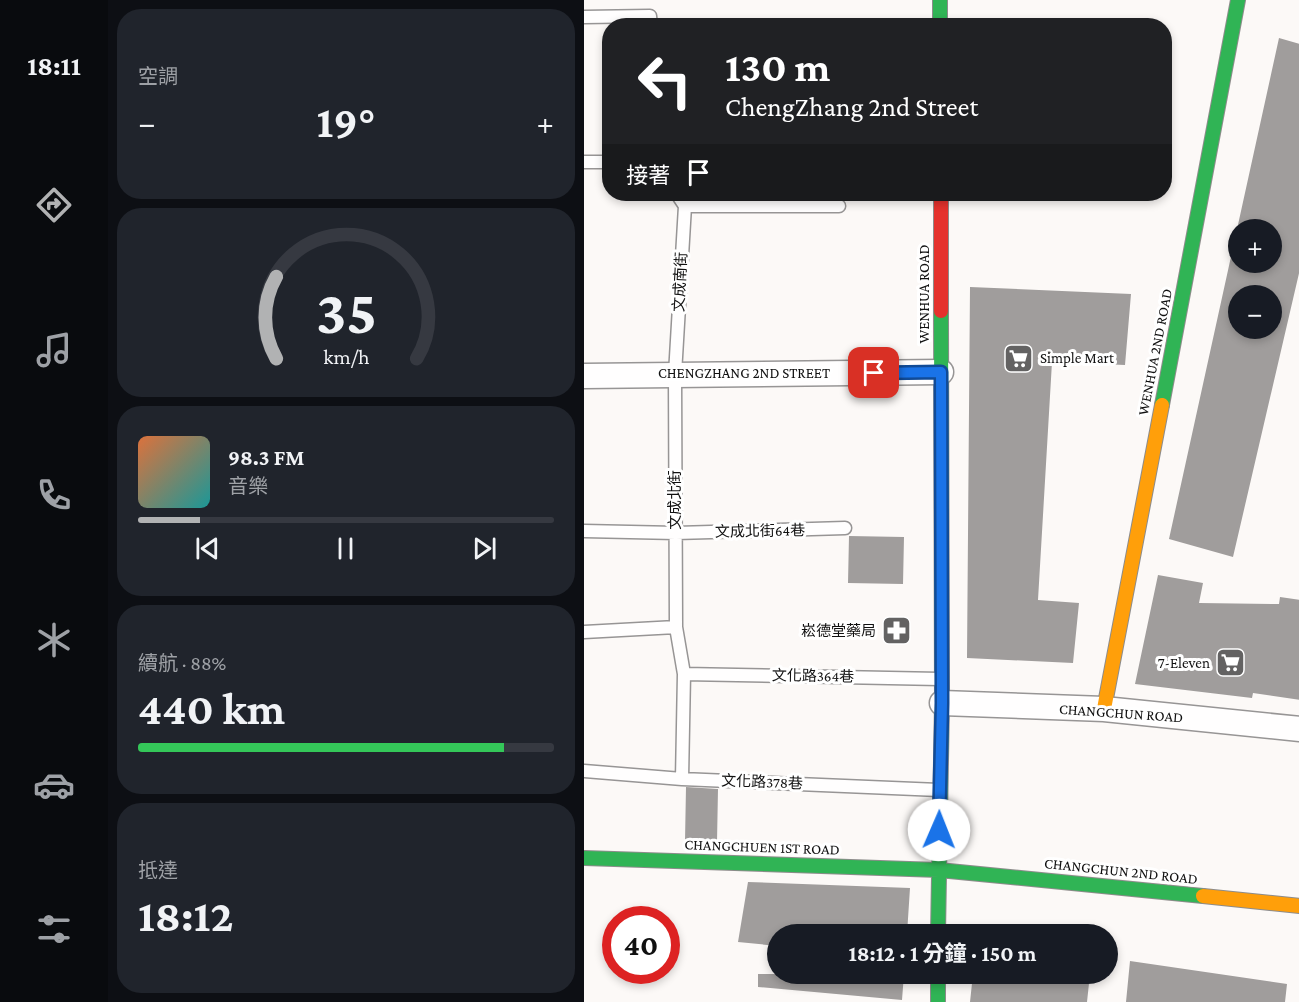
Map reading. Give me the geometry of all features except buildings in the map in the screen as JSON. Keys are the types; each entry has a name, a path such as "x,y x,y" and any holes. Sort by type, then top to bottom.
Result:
{"street":[{"path":"940,0 940,18"},
{"name":"WENHUA 2ND ROAD","path":"1104,709 1238,0"},
{"name":"WENHUA ROAD","path":"938,924 941,691 941,201"},
{"name":"CHENGZHANG 2ND STREET","path":"584,376 941,372"},
{"name":"CHANGCHUN ROAD","path":"941,691 1300,729"},
{"name":"CHANGCHUEN 1ST ROAD","path":"584,858 939,870"},
{"name":"CHANGCHUN 2ND ROAD","path":"939,870 1300,906"},
{"path":"938,984 938,1002"}],"lane":[{"path":"584,17 650,16 650,18"},
{"path":"584,162 602,162"},
{"path":"682,201 685,206 839,206"},
{"name":"文成南街","path":"675,374 685,206"},
{"name":"文成北街","path":"675,374 676,627 684,674 682,779"},
{"name":"文成北街64巷","path":"584,531 676,533 845,528"},
{"path":"584,632 676,627"},
{"name":"文化路364巷","path":"684,674 941,691"},
{"name":"文化路378巷","path":"584,771 682,779 940,790"}],"traffic: fast":[{"path":"940,0 940,18"},
{"path":"1162,405 1238,0"},
{"path":"938,924 942,703 941,311"},
{"path":"584,858 939,870 1203,896"},
{"path":"938,984 938,1002"}],"traffic: slow":[{"path":"1104,709 1162,405"},
{"path":"1203,896 1300,906"}],"traffic: jam":[{"path":"941,201 941,311"}],"place":[{"name":"Simple Mart","path":"1019,358"},
{"name":"崧德堂藥局","path":"897,631"},
{"name":"7-Eleven","path":"1231,663"}],"route":[{"path":"874,373 941,372 942,703 939,830"}]}
